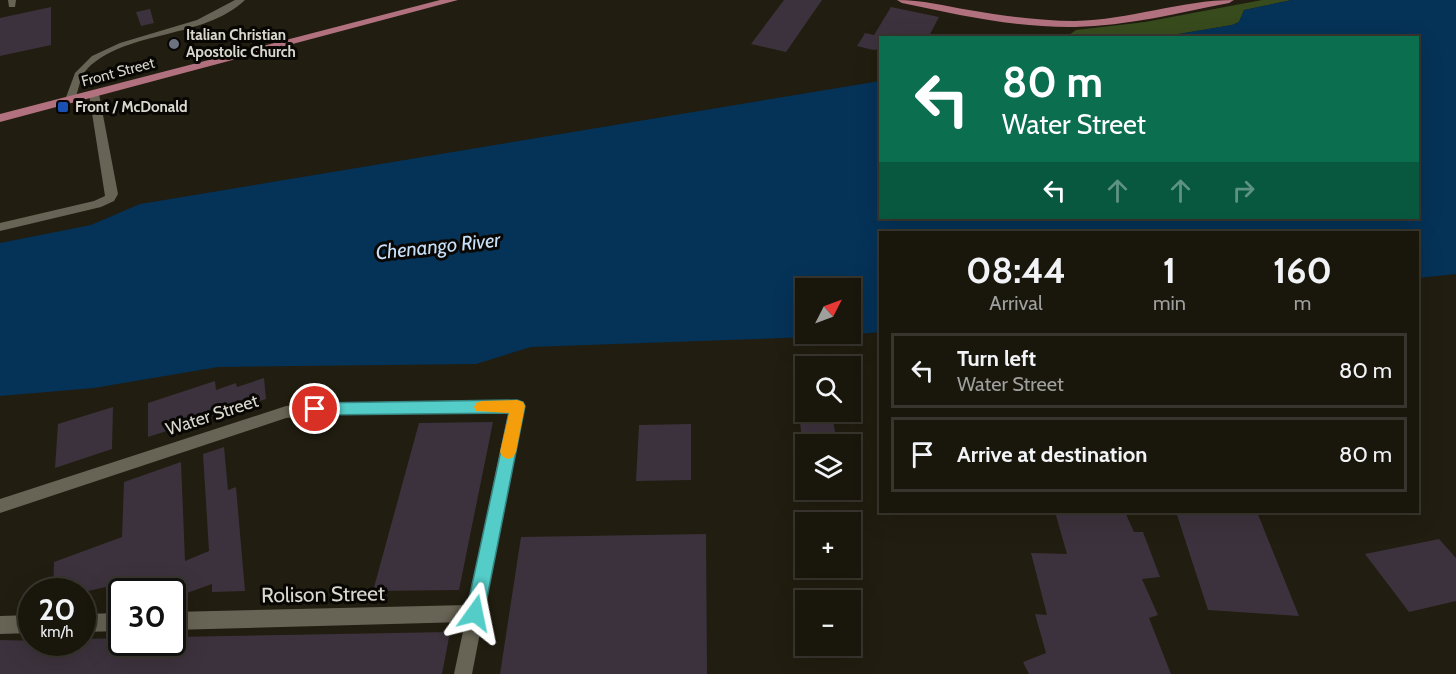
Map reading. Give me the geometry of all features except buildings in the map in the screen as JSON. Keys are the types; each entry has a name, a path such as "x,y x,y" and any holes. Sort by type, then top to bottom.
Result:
{"main road":[{"name":"Front Street","path":"0,118 453,0"},
{"path":"902,0 999,18 1076,24 1112,21 1229,0"}],"street":[{"path":"70,100 78,76 85,66 96,58 134,42 201,21 241,0"},
{"path":"0,227 97,204 110,198 112,194 94,94"},
{"name":"Water Street","path":"0,506 286,412 315,409 517,406 475,613"},
{"path":"463,674 475,613"},
{"name":"Rolison Street","path":"186,621 475,613"},
{"path":"0,625 18,624"}],"green space":[{"path":"1262,0 1292,0 1244,10 1239,22 1232,25 1167,36 1068,36 1076,30 1145,22"}],"water":[{"name":"Chenango River","path":"1292,0 1456,0 1456,274 1419,278 1419,231 879,231 879,332 861,334 861,278 795,278 795,338 531,347 476,364 218,367 94,388 0,396 0,243 91,225 140,204 879,81 879,219 1419,219 1419,36 1167,36 1239,22 1244,10"}],"slow traffic":[{"path":"482,407 517,406 508,452"}],"place":[{"name":"Italian Christian Apostolic Church","path":"174,44"},
{"name":"Front / McDonald","path":"63,107"}],"route":[{"path":"315,409 517,406 475,613"}]}
